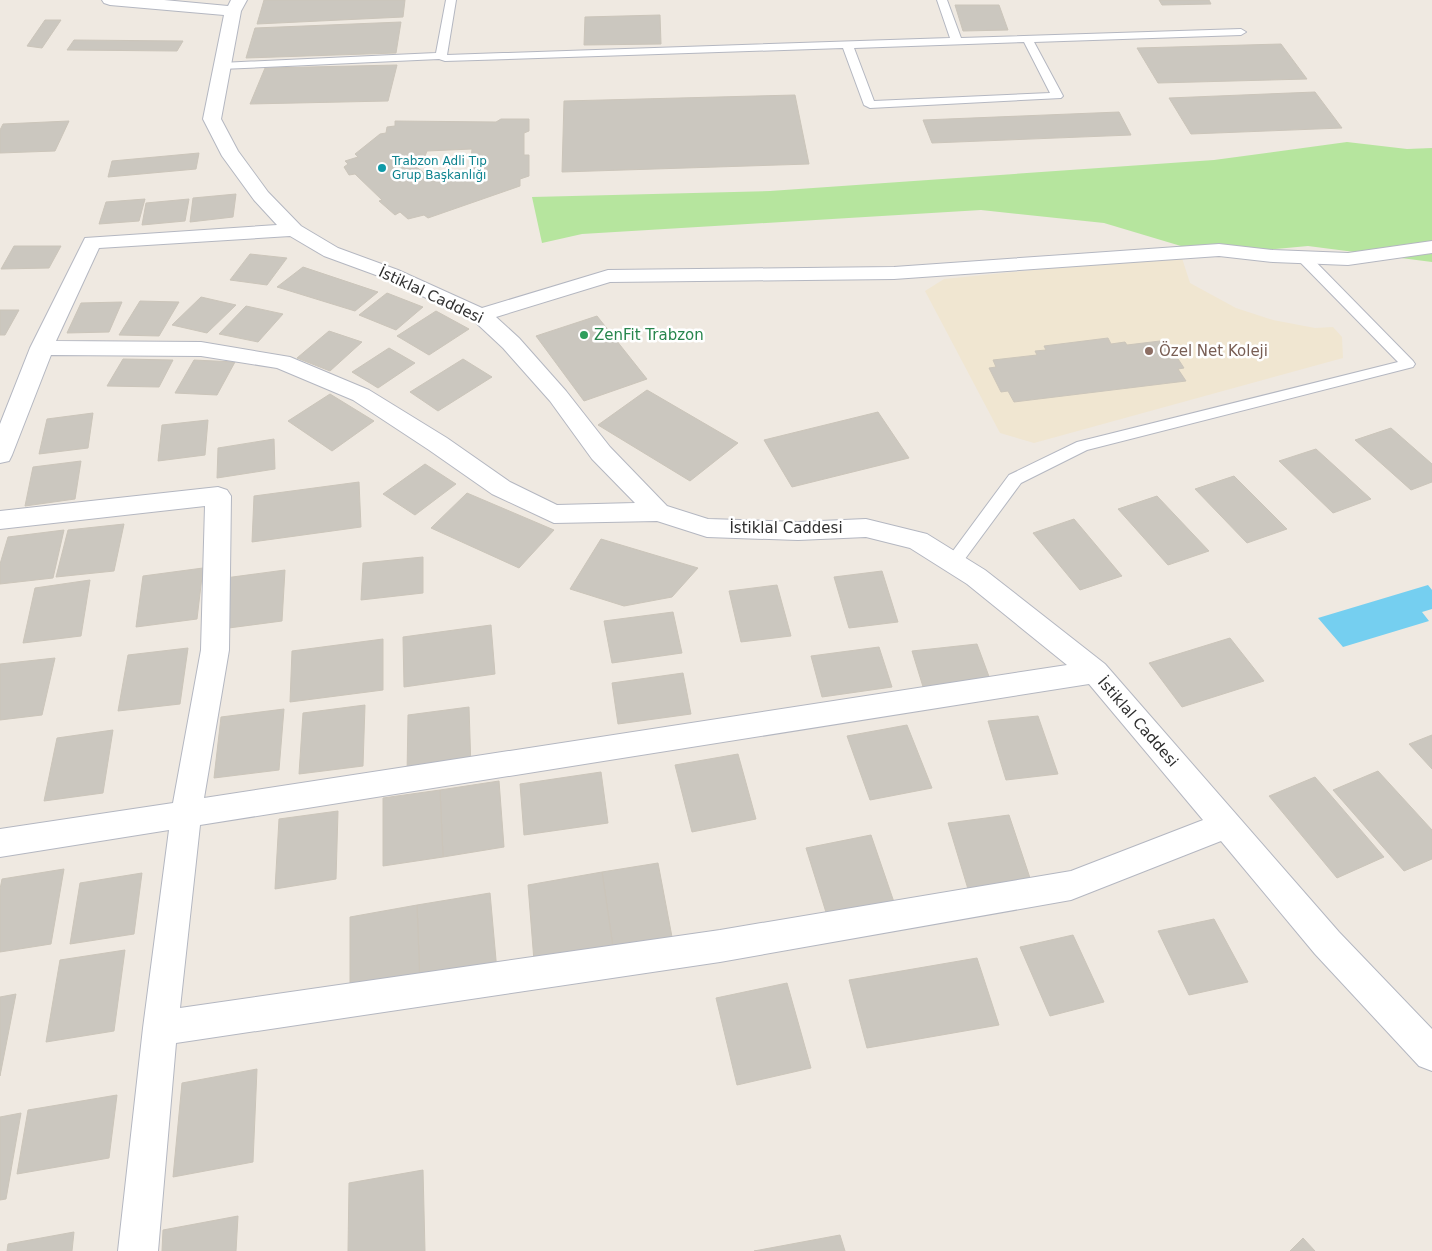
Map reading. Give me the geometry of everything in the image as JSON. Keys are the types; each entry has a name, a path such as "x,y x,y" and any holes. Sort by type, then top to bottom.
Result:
{"street":[{"path":"110,0 236,6"},
{"name":"İstiklal Caddesi","path":"236,6 221,66 212,119 229,152 261,196 294,230 331,252 391,274 481,315 511,344 558,396 601,453 658,512 707,528 798,531 866,528 918,541 976,577 1095,672 1327,944 1432,1054"},
{"path":"0,455 41,348 92,242 294,230"},
{"path":"481,315 608,276 894,273 1219,250 1273,256 1348,259 1432,246"},
{"path":"41,348 201,349 282,362 361,394 502,488 554,514 658,512"},
{"path":"0,520 218,496 215,650 186,815 160,1028 138,1251"},
{"path":"0,843 1095,672"},
{"path":"160,1028 720,946 1071,885 1227,825"}],"lane":[{"path":"441,56 451,0"},
{"path":"942,0 956,42"},
{"path":"221,66 441,56 450,58 1241,32"},
{"path":"848,46 870,105 1057,96 1028,40"},
{"path":"954,563 1015,479 1082,446 1408,364 1303,257"}],"shaded area":[{"name":"Özel Net Koleji","path":"1181,255 1190,283 1236,308 1273,320 1315,328 1333,327 1342,337 1343,358 1034,443 1000,433 925,291 944,279"}],"green space":[{"path":"1347,142 1407,149 1432,148 1432,262 1308,246 1211,255 1104,223 981,210 582,234 542,243 532,197 770,191 1214,160"}],"water":[{"path":"1428,585 1432,590 1432,609 1422,612 1429,621 1343,647 1318,618"}],"building":[{"path":"264,0 405,0 403,17 257,24"},
{"path":"1159,0 1209,0 1211,4 1162,5"},
{"path":"955,5 999,5 1008,30 963,31"},
{"path":"660,15 661,44 584,45 585,17"},
{"path":"45,20 61,20 42,48 27,46"},
{"path":"401,22 396,53 246,58 255,28"},
{"path":"74,40 183,41 177,51 67,50"},
{"path":"1281,44 1307,79 1158,83 1137,48"},
{"path":"397,65 388,101 250,104 265,68"},
{"path":"1315,92 1342,128 1191,134 1169,98"},
{"path":"795,95 809,164 562,172 564,101"},
{"path":"1119,112 1131,135 932,143 923,120"},
{"name":"Trabzon Adli Tıp Grup Başkanlığı","path":"501,119 529,119 529,131 524,133 524,155 529,155 529,176 520,179 520,186 428,218 424,215 408,219 400,212 395,215 379,201 382,200 355,174 349,175 344,167 348,164 345,161 358,157 355,154 380,134 386,133 387,127 395,126 395,121 496,122","holes":["472,149 470,170 434,181 414,165 425,156 427,151"]},
{"path":"69,121 55,151 0,153 0,130 3,124"},
{"path":"199,153 196,169 108,177 112,161"},
{"path":"236,194 233,217 190,222 193,198"},
{"path":"145,199 139,221 99,224 106,202"},
{"path":"189,199 185,221 142,225 146,203"},
{"path":"14,246 61,246 49,268 1,269"},
{"path":"250,254 287,258 267,285 230,280"},
{"path":"303,267 378,292 355,311 277,287"},
{"path":"387,293 423,307 396,330 359,315"},
{"path":"201,297 236,305 207,333 172,325"},
{"path":"140,301 179,302 159,336 119,335"},
{"path":"122,302 109,332 67,333 81,303"},
{"path":"246,306 283,314 258,342 219,334"},
{"path":"0,310 19,310 5,335 0,335"},
{"path":"436,311 469,329 429,355 397,336"},
{"path":"597,316 647,379 584,401 536,336"},
{"path":"329,331 362,342 330,371 297,358"},
{"path":"1108,338 1111,344 1125,342 1127,345 1160,341 1163,346 1169,345 1184,368 1178,369 1186,381 1014,402 1008,391 1001,392 989,368 996,367 993,360 1037,355 1035,351 1046,350 1044,346"},
{"path":"389,348 415,363 378,388 352,372"},
{"path":"123,359 173,360 159,387 107,386"},
{"path":"463,359 492,377 438,411 410,392"},
{"path":"194,360 235,362 217,395 175,393"},
{"path":"647,390 738,443 690,481 598,425"},
{"path":"330,394 374,421 332,451 288,421"},
{"path":"878,412 909,458 792,487 764,440"},
{"path":"93,413 88,448 39,454 47,419"},
{"path":"208,420 205,455 158,461 162,425"},
{"path":"1391,428 1432,464 1432,482 1411,490 1355,440"},
{"path":"274,439 275,469 217,478 218,448"},
{"path":"1316,449 1371,499 1333,513 1279,461"},
{"path":"81,461 75,499 25,506 33,467"},
{"path":"425,464 456,484 415,515 383,494"},
{"path":"1234,476 1287,529 1247,543 1195,489"},
{"path":"359,482 361,527 252,542 254,496"},
{"path":"467,493 554,530 519,568 431,528"},
{"path":"1157,496 1209,551 1168,565 1118,509"},
{"path":"1074,519 1122,576 1080,590 1033,533"},
{"path":"124,524 114,571 56,577 68,530"},
{"path":"64,530 53,578 0,584 0,564 8,537"},
{"path":"601,539 698,568 672,597 624,606 570,589"},
{"path":"423,557 423,593 361,600 363,563"},
{"path":"203,568 197,619 136,627 143,576"},
{"path":"285,570 282,621 221,629 225,578"},
{"path":"882,571 898,622 849,628 834,577"},
{"path":"90,580 81,636 23,643 35,588"},
{"path":"777,585 791,636 741,642 729,591"},
{"path":"673,612 682,653 612,663 604,621"},
{"path":"491,625 495,674 404,687 403,637"},
{"path":"1230,638 1264,681 1182,707 1149,663"},
{"path":"383,639 383,690 290,702 292,651"},
{"path":"977,644 991,682 924,690 912,651"},
{"path":"879,647 892,687 822,697 811,656"},
{"path":"188,648 180,704 118,711 128,655"},
{"path":"55,658 42,715 0,720 0,664"},
{"path":"683,673 691,714 618,724 612,683"},
{"path":"365,705 363,766 299,774 303,713"},
{"path":"469,707 471,768 407,776 408,715"},
{"path":"284,709 279,770 214,778 221,717"},
{"path":"1038,716 1058,774 1006,780 988,721"},
{"path":"907,725 932,788 870,800 847,736"},
{"path":"113,730 103,793 44,801 57,738"},
{"path":"1432,735 1432,769 1409,744"},
{"path":"738,754 756,819 692,832 675,765"},
{"path":"1378,771 1432,830 1432,859 1404,871 1333,790"},
{"path":"601,772 608,823 524,835 520,784"},
{"path":"1315,777 1384,857 1337,878 1269,796"},
{"path":"499,781 504,847 443,857 440,790"},
{"path":"440,790 443,857 383,866 383,798"},
{"path":"338,811 336,879 275,889 279,819"},
{"path":"1009,815 1031,881 968,889 948,823"},
{"path":"871,835 896,908 829,922 806,848"},
{"path":"658,863 672,937 613,947 602,872"},
{"path":"64,869 51,944 0,952 0,889 2,879"},
{"path":"602,872 613,947 534,961 528,885"},
{"path":"142,873 134,934 70,944 80,883"},
{"path":"490,893 497,971 420,985 417,905"},
{"path":"417,905 420,985 350,996 350,917"},
{"path":"1214,919 1248,982 1189,995 1158,931"},
{"path":"1073,935 1104,1002 1050,1016 1020,947"},
{"path":"125,950 114,1031 46,1042 60,960"},
{"path":"977,958 999,1025 867,1048 849,980"},
{"path":"787,983 811,1068 737,1085 716,998"},
{"path":"16,994 0,1076 0,997"},
{"path":"257,1069 253,1162 173,1177 182,1083"},
{"path":"117,1095 109,1158 17,1174 28,1110"},
{"path":"21,1113 6,1199 0,1200 0,1117"},
{"path":"423,1170 425,1251 348,1251 349,1183"},
{"path":"238,1216 236,1251 162,1251 163,1230"},
{"path":"74,1232 72,1251 7,1251 8,1244"},
{"path":"840,1235 845,1251 754,1251"},
{"path":"1303,1238 1315,1251 1290,1251"}],"place":[{"name":"Trabzon Adli Tıp Grup Başkanlığı","path":"382,168"},
{"name":"ZenFit Trabzon","path":"584,335"},
{"name":"Özel Net Koleji","path":"1149,351"}]}
